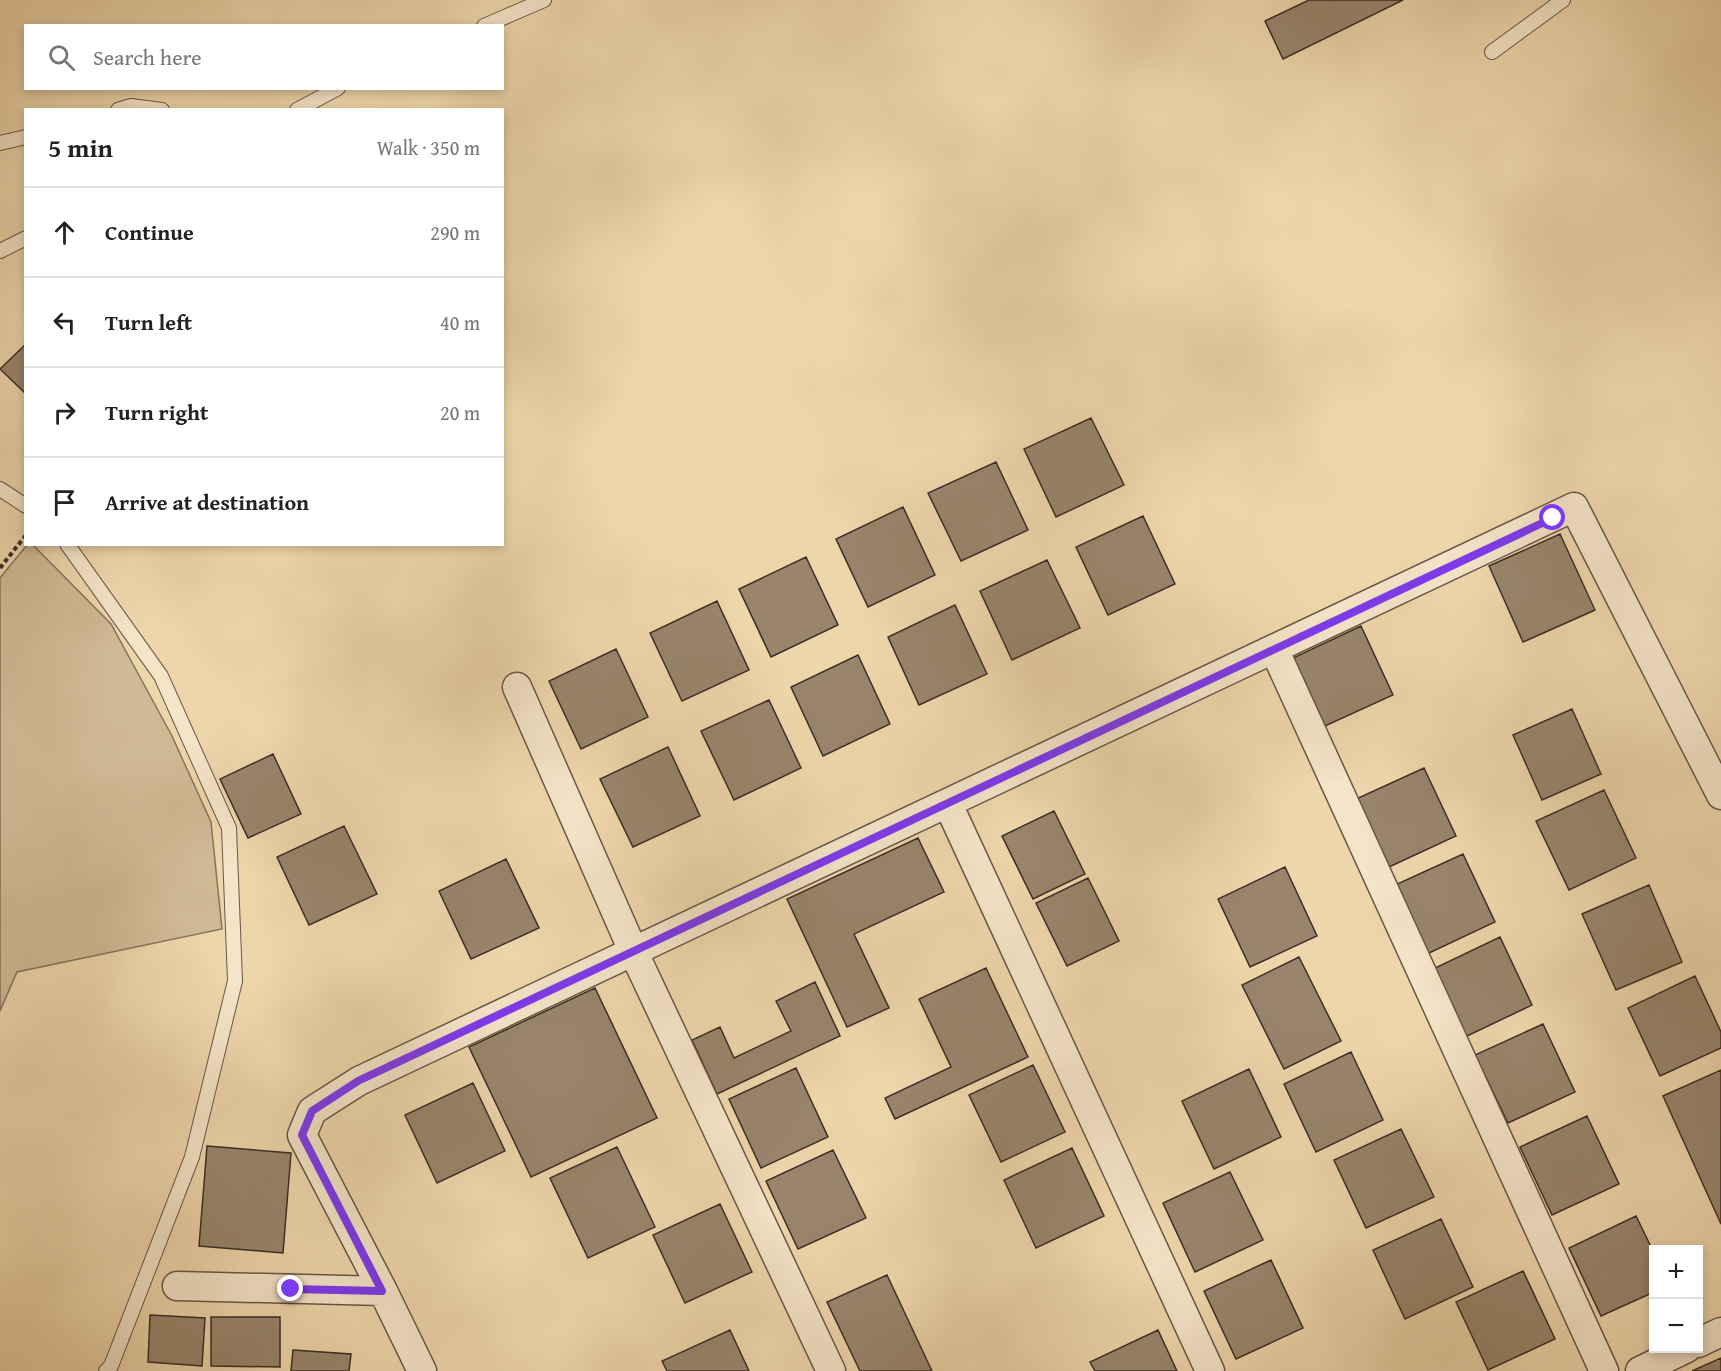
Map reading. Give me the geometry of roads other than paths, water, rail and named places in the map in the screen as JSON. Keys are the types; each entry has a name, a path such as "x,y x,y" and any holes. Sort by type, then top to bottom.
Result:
{"street":[{"path":"422,1371 302,1135 312,1111 358,1081 634,953 1574,507 1721,795"},
{"path":"1274,649 1604,1371"},
{"path":"517,687 634,953 831,1371"},
{"path":"948,804 1210,1371"},
{"path":"177,1286 382,1291"},
{"path":"1703,1341 1721,1332"},
{"path":"1640,1371 1677,1353"}],"lane":[{"path":"489,24 544,0"},
{"path":"1491,52 1563,0"},
{"path":"301,108 334,90"},
{"path":"124,108 131,106 146,108"},
{"path":"0,143 24,137"},
{"path":"0,251 24,239"},
{"path":"0,489 24,505"},
{"path":"68,546 161,676 229,828 235,981 192,1157 111,1366 106,1371"}]}
